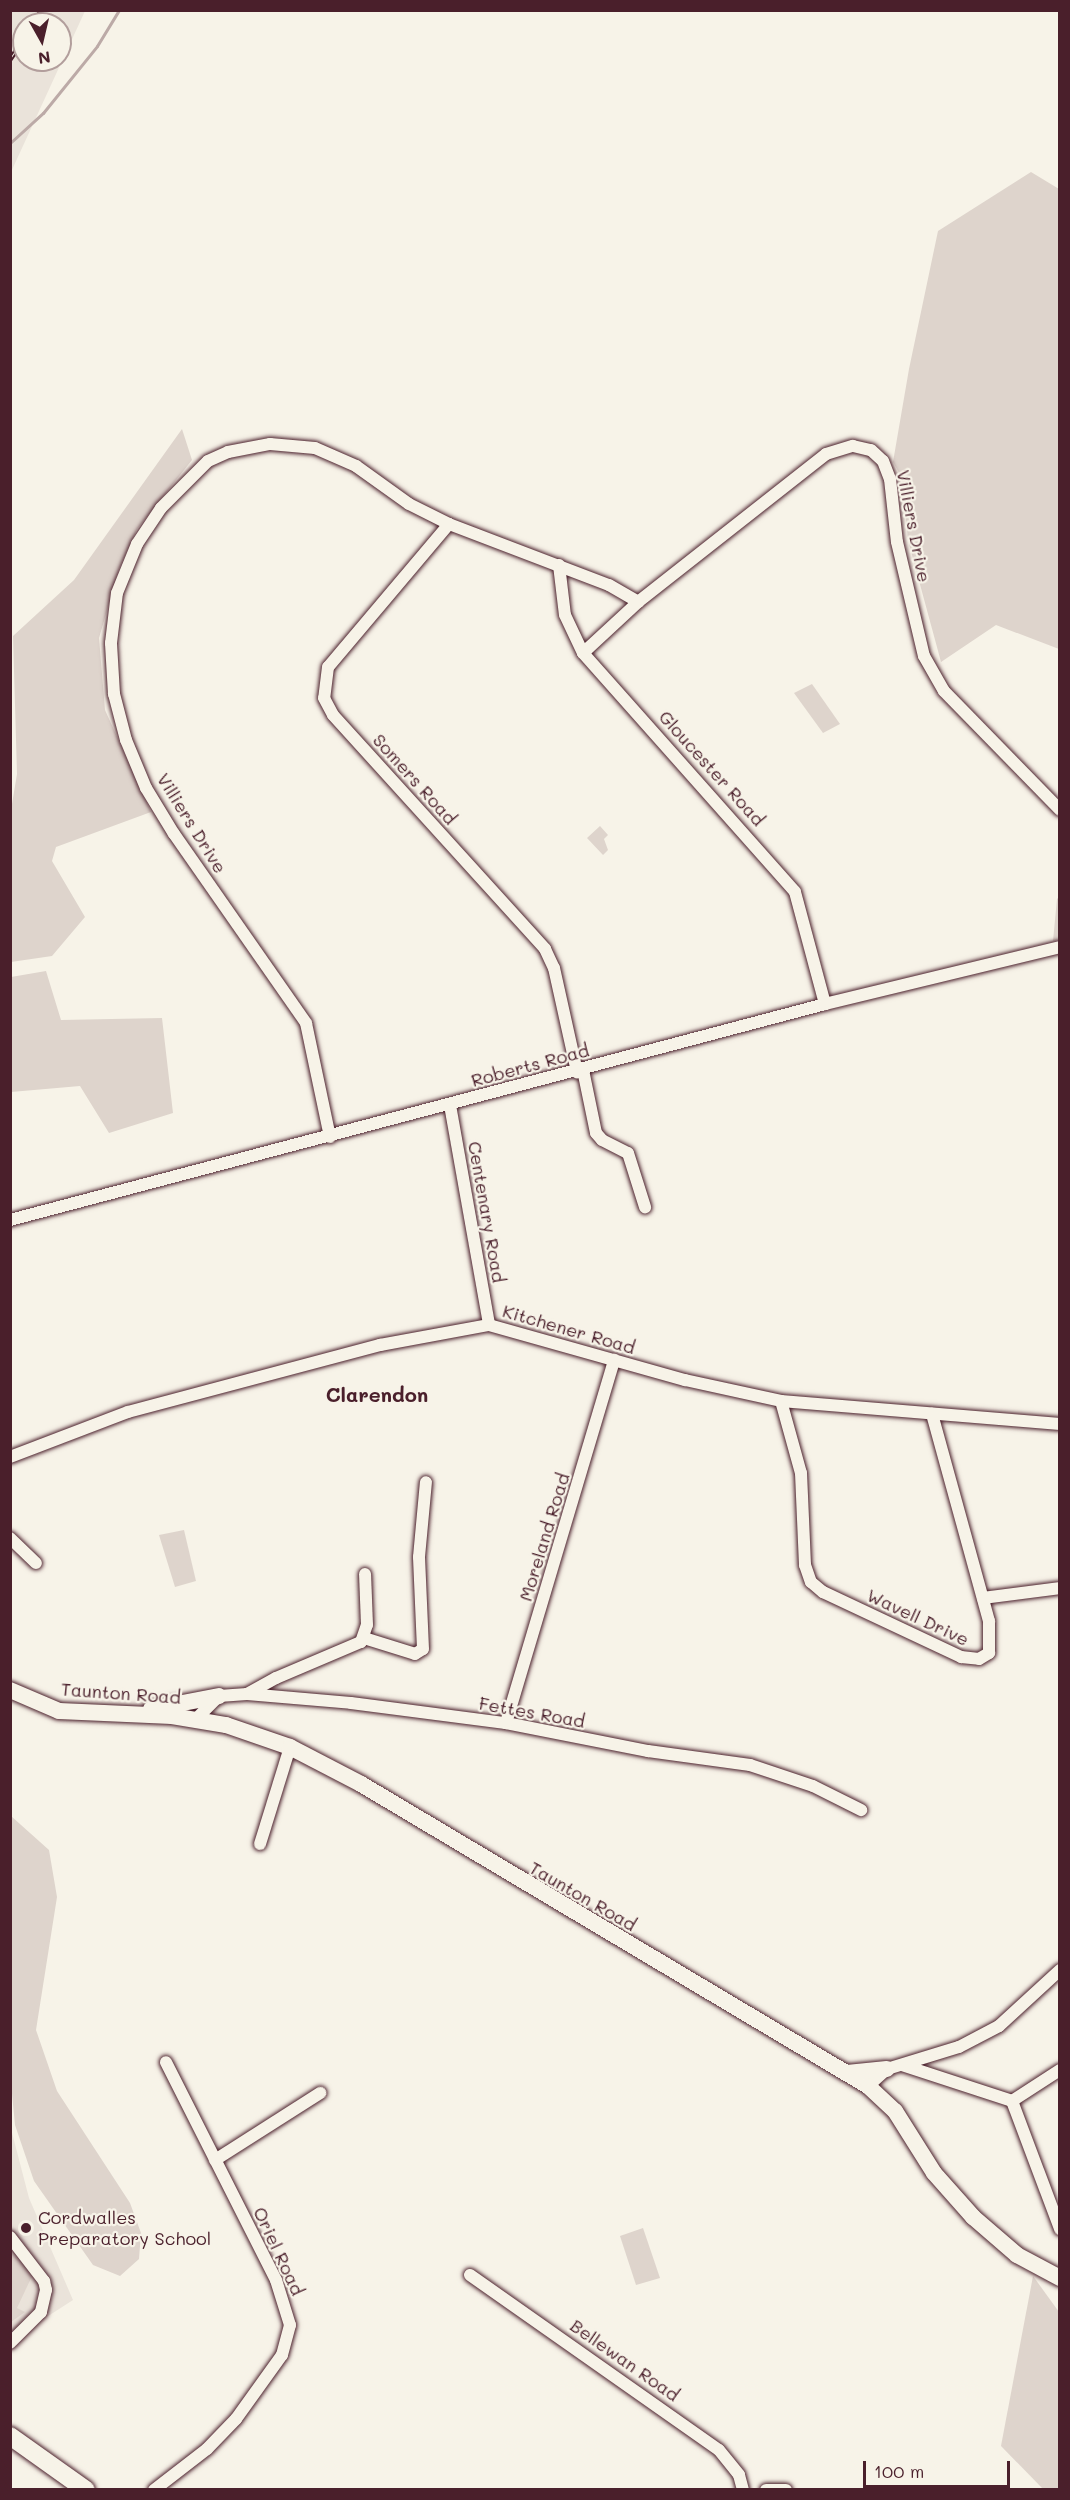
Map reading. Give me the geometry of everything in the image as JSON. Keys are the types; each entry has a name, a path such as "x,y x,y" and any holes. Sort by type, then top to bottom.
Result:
{"main road":[{"path":"10,2436 86,2490"},
{"path":"33,2453 70,2490"}],"street":[{"name":"Villiers Drive","path":"330,1137 306,1023 174,834 146,788 126,740 114,694 111,643 117,593 137,544 168,500 208,461 242,448 270,444 315,448 356,466 409,504 449,524 609,585 638,602"},
{"name":"Villiers Drive","path":"584,653 638,602 826,454 853,446 871,450 883,461 891,479 897,542 924,656 944,691 1059,810"},
{"name":"Somers Road","path":"449,524 328,667 324,698 333,715 545,949 554,969 596,1133 602,1140 628,1153 645,1207"},
{"name":"Gloucester Road","path":"559,565 565,615 584,653 795,892 825,1004"},
{"name":"Roberts Road","path":"10,1220 580,1071 825,1004 1059,947"},
{"name":"Centenary Road","path":"450,1105 489,1325"},
{"name":"Kitchener Road","path":"10,1457 128,1412 380,1345 489,1325 614,1360 781,1401 1059,1424"},
{"name":"Moreland Road","path":"506,1723 614,1360"},
{"name":"Wavell Drive","path":"781,1401 801,1473 805,1565 811,1582 823,1592 969,1660 984,1657 991,1646 983,1598 932,1414"},
{"path":"247,1694 364,1638 415,1654 423,1649 419,1557 426,1482"},
{"path":"10,1538 36,1563"},
{"path":"364,1638 365,1574"},
{"path":"983,1598 1059,1588"},
{"name":"Taunton Road","path":"10,1690 59,1711 197,1718 290,1747 410,1812 579,1916 868,2086 895,2111 934,2173 973,2217 1017,2254 1059,2278"},
{"name":"Fettes Road","path":"219,1696 247,1694 351,1703 506,1723 648,1751 750,1765 813,1786 861,1810"},
{"path":"136,1714 219,1696"},
{"path":"197,1718 219,1696"},
{"path":"260,1844 290,1747"},
{"path":"847,2073 894,2067 978,2038 1022,2007 1059,1970"},
{"name":"Oriel Road","path":"154,2490 199,2456 236,2419 267,2379 288,2340 286,2307 276,2280 166,2062"},
{"path":"868,2086 894,2067"},
{"path":"894,2067 1012,2101 1059,2070"},
{"path":"216,2160 320,2093"},
{"path":"1012,2101 1059,2229"},
{"path":"10,2236 44,2281 46,2290 40,2312 10,2343"},
{"name":"Bellewan Road","path":"470,2275 719,2450 739,2475 743,2490"},
{"path":"766,2490 786,2490"}],"shaded area":[{"path":"10,11 85,11 72,39 72,12 12,12 12,72 57,72 11,172"},
{"path":"1031,172 1059,189 1059,649 996,625 941,662 908,540 902,478 893,462 909,369 938,231"},
{"path":"182,429 192,460 137,529 119,569 99,638 105,710 151,812 56,847 52,861 85,917 52,956 11,962 10,816 17,774 13,636 74,580"},
{"path":"812,684 840,724 823,733 794,693"},
{"path":"600,826 608,835 604,839 608,850 603,855 587,838"},
{"path":"1059,897 1059,940 1053,941 1057,899"},
{"path":"46,971 61,1020 162,1018 173,1113 109,1133 80,1086 11,1092 11,977"},
{"path":"184,1530 196,1581 175,1587 159,1535"},
{"path":"11,1816 49,1850 57,1897 36,2030 57,2091 130,2203 141,2233 139,2259 120,2276 93,2265 34,2181 15,2125 10,2073"},
{"name":"Cordwalles Preparatory School","path":"10,2125 29,2198 73,2300 11,2340"},
{"path":"643,2228 660,2278 636,2285 620,2236"},
{"path":"10,2252 33,2274 17,2308 25,2312 11,2322"},
{"path":"1033,2276 1059,2312 1059,2489 1043,2489 1001,2446"}],"waterway":[{"path":"10,143 43,113 97,46 119,10"}],"place":[{"name":"Cordwalles Preparatory School","path":"26,2228"}],"district":[{"name":"Clarendon","path":"377,1394"}]}
